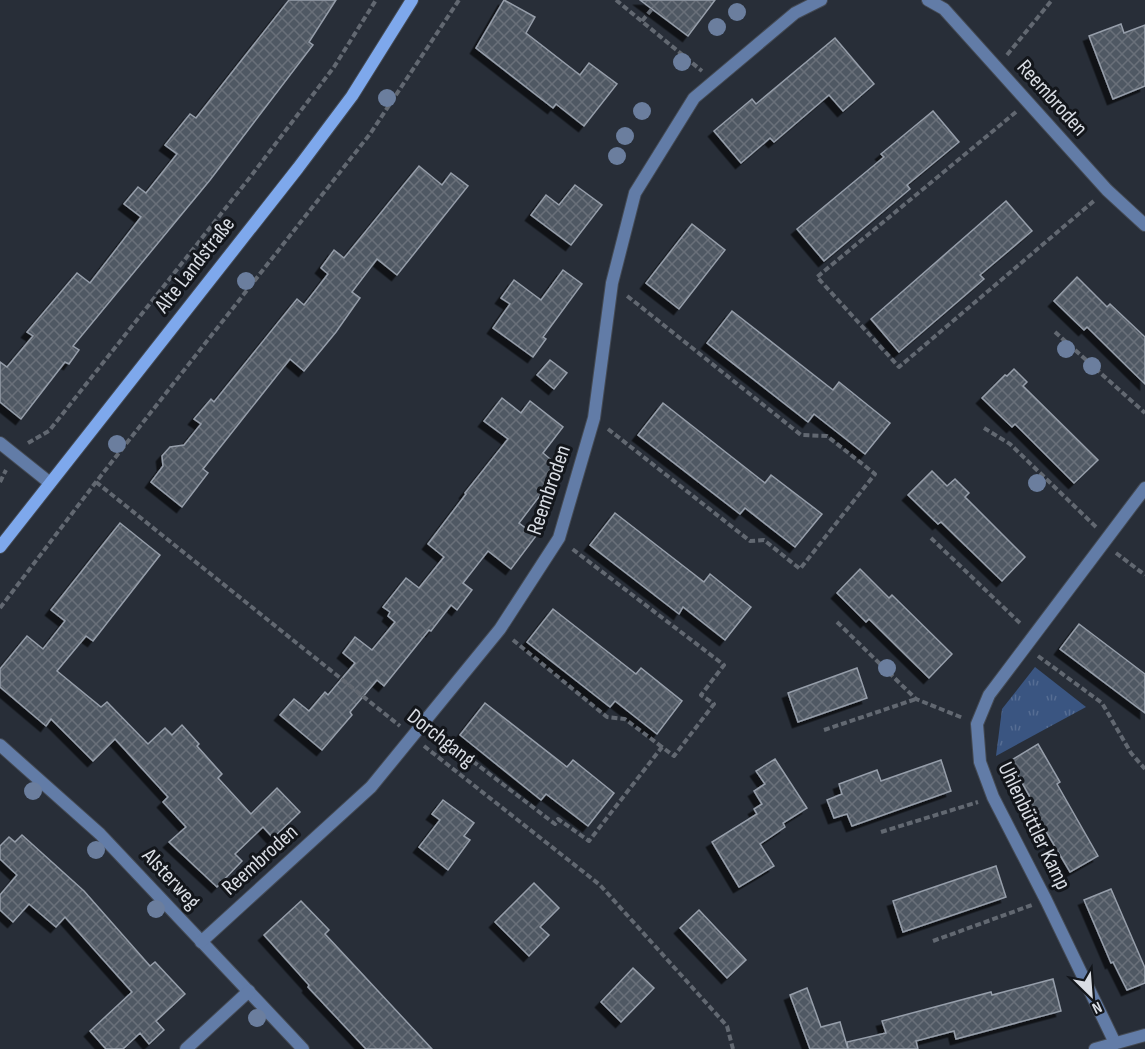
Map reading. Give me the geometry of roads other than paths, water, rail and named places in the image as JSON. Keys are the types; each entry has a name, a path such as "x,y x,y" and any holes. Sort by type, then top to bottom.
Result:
{"main road":[{"name":"Alte Landstraße","path":"0,547 352,96 412,0"}],"street":[{"name":"Reembroden","path":"201,942 371,788 500,628 559,538 594,418 612,283 635,193 694,98 795,13 821,0"},
{"name":"Reembroden","path":"928,0 945,9 1107,190 1145,225"},
{"path":"0,443 50,483"},
{"name":"Uhlenbüttler Kamp","path":"1115,1043 1047,900 993,797 980,762 977,724 989,695 1145,488"},
{"name":"Alsterweg","path":"0,746 100,834 303,1049"},
{"path":"186,1049 249,991"},
{"path":"1095,1049 1145,1035"}]}
